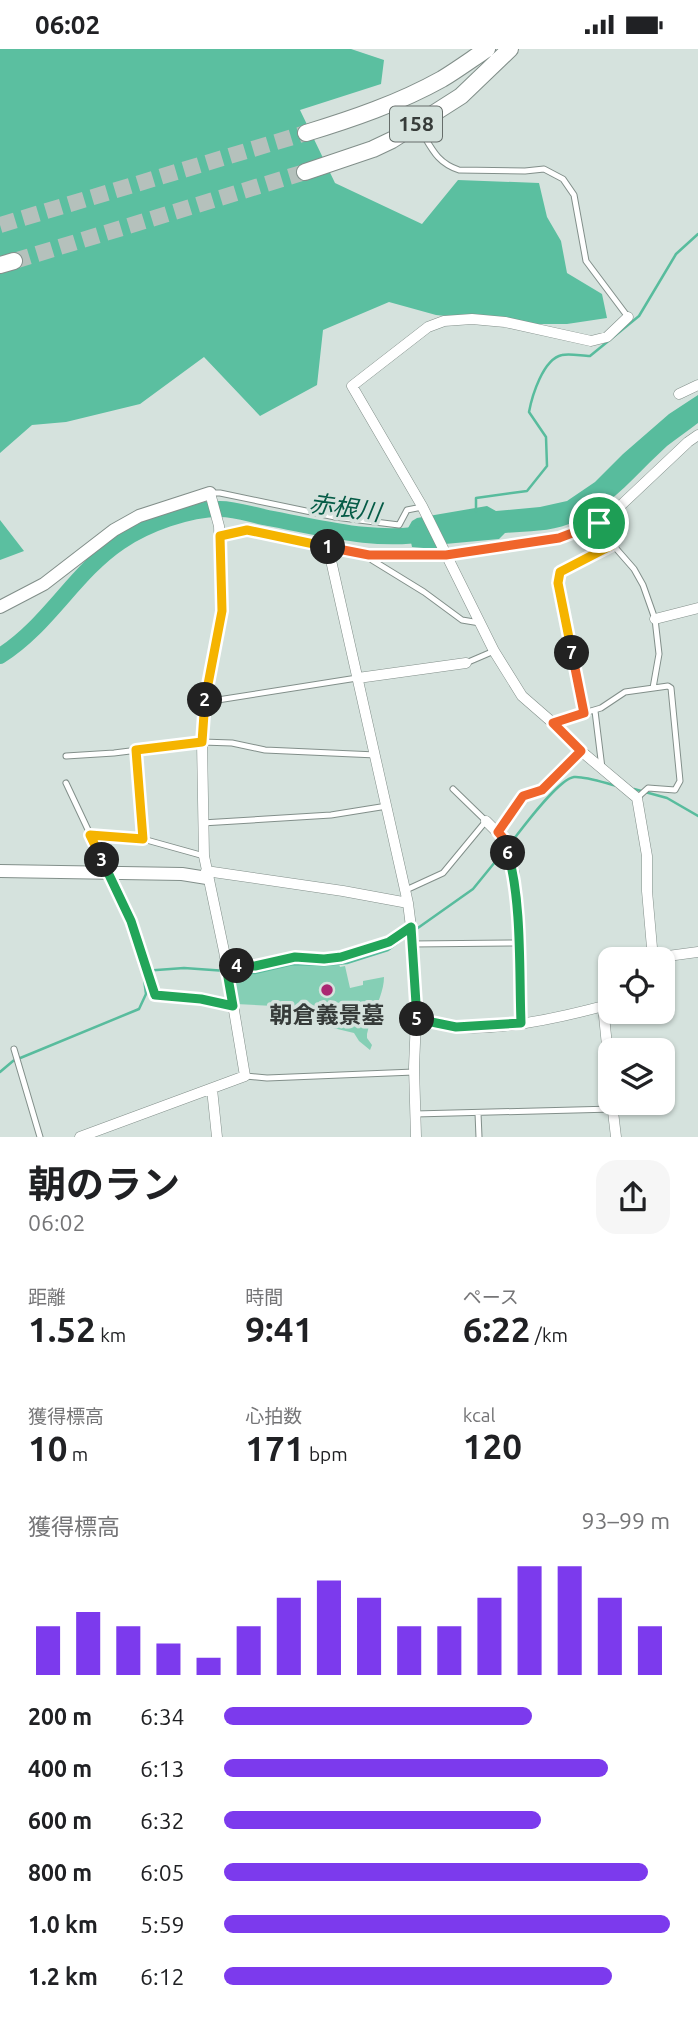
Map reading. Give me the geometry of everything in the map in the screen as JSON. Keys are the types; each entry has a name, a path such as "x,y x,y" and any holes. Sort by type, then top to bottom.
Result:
{"highway":[{"name":"158","path":"306,133 406,97 445,77 487,49"},
{"name":"158","path":"305,172 393,140 461,96 510,49"}],"street":[{"path":"628,317 607,337 591,341 505,322 472,319 444,321 428,327 352,386 424,509 494,651 522,696 637,798 648,856 652,947"},
{"path":"680,394 698,385"},
{"path":"219,531 247,530 369,555 445,552 559,538 599,523 698,435"},
{"path":"0,607 44,584 114,530 139,516 211,496 219,531 222,611 205,702 202,823 206,874 226,966 245,1076 80,1137"},
{"path":"553,723 589,712 558,583 560,572 612,545 599,523"},
{"path":"328,547 408,903 416,1018 416,1137"},
{"path":"655,619 698,608"},
{"path":"358,678 466,663"},
{"path":"486,821 505,840 514,872 521,1023"},
{"path":"0,871 206,874 343,891 408,903"},
{"path":"675,956 698,952"},
{"path":"416,1018 456,1027 521,1023 598,1007"},
{"path":"212,1089 217,1137"},
{"path":"614,1115 616,1137"}],"lane":[{"path":"417,123 437,159 449,167 459,170 544,169 563,179 574,195 586,261 628,317"},
{"path":"211,496 220,493 335,517 399,525 407,510 424,509"},
{"path":"612,545 634,569 643,585 655,619 659,654 653,688"},
{"path":"369,555 372,560 424,592 462,620 480,623"},
{"path":"466,663 494,651"},
{"path":"205,702 358,678"},
{"path":"602,768 589,712 625,692 668,686 671,688 680,781 675,790 648,788 637,798"},
{"path":"66,756 202,742 232,743 265,750 376,755"},
{"path":"136,750 143,839"},
{"path":"498,832 523,796 542,790 581,751"},
{"path":"66,783 131,921 155,995 201,999 233,1006"},
{"path":"406,890 443,873 486,821 453,789"},
{"path":"202,823 331,815 387,806"},
{"path":"90,835 143,839 204,856"},
{"path":"226,966 255,966 295,957 341,957 389,942 411,927"},
{"path":"412,944 519,943"},
{"path":"15,1049 40,1137"},
{"path":"245,1076 267,1078 414,1072"},
{"path":"415,1114 598,1107"},
{"path":"478,1113 479,1137"}],"shaded area":[{"path":"0,49 351,49 384,60 381,84 300,110 335,183 422,224 458,180 539,183 547,217 561,241 567,273 602,294 607,318 567,324 523,324 436,315 389,302 323,330 317,385 260,416 204,357 140,404 66,422 32,425 0,453"},
{"path":"698,395 698,423 667,446 610,500 583,518 554,529 505,533 499,539 445,544 435,549 412,547 408,528 417,518 487,506 496,511 540,507 567,501 595,482 669,414"},
{"path":"0,520 24,551 0,560"},
{"path":"338,960 340,967 345,966 350,988 363,985 363,981 384,977 367,1034 372,1045 370,1050 354,1033 329,1027 293,1007 236,1004 230,969 258,969 295,961"}],"waterway":[{"path":"476,511 476,498 527,491 547,466 546,437 529,412 536,388 549,363 562,355 590,356 639,316 676,254 698,234"},
{"name":"赤根川","path":"0,656 33,630 89,569 120,542 143,529 181,515 226,509 349,533 389,536 431,533"},
{"path":"510,844 540,806 567,780 574,777 584,778 617,786"},
{"path":"634,789 667,798 698,816"},
{"path":"415,930 473,889 504,851"},
{"path":"0,1072 13,1061 139,1009 146,994 143,971 184,968 255,973 293,964 347,963 388,950 407,936"}],"tunnel":[{"path":"0,225 306,133"},
{"path":"14,261 305,172"}],"place":[{"name":"朝倉義景墓","path":"327,990"}],"route":[{"path":"599,523 612,545 560,572 558,583 584,713 553,723 581,751 542,790 523,796 498,832 505,840 514,872 521,1023 456,1027 416,1018 411,927 389,942 341,957 295,957 255,966 226,966 233,1006 201,999 155,995 131,921 90,835 143,839 136,750 202,742 205,702 222,611 220,536 247,530 369,555 438,555 559,538 599,523"}]}
